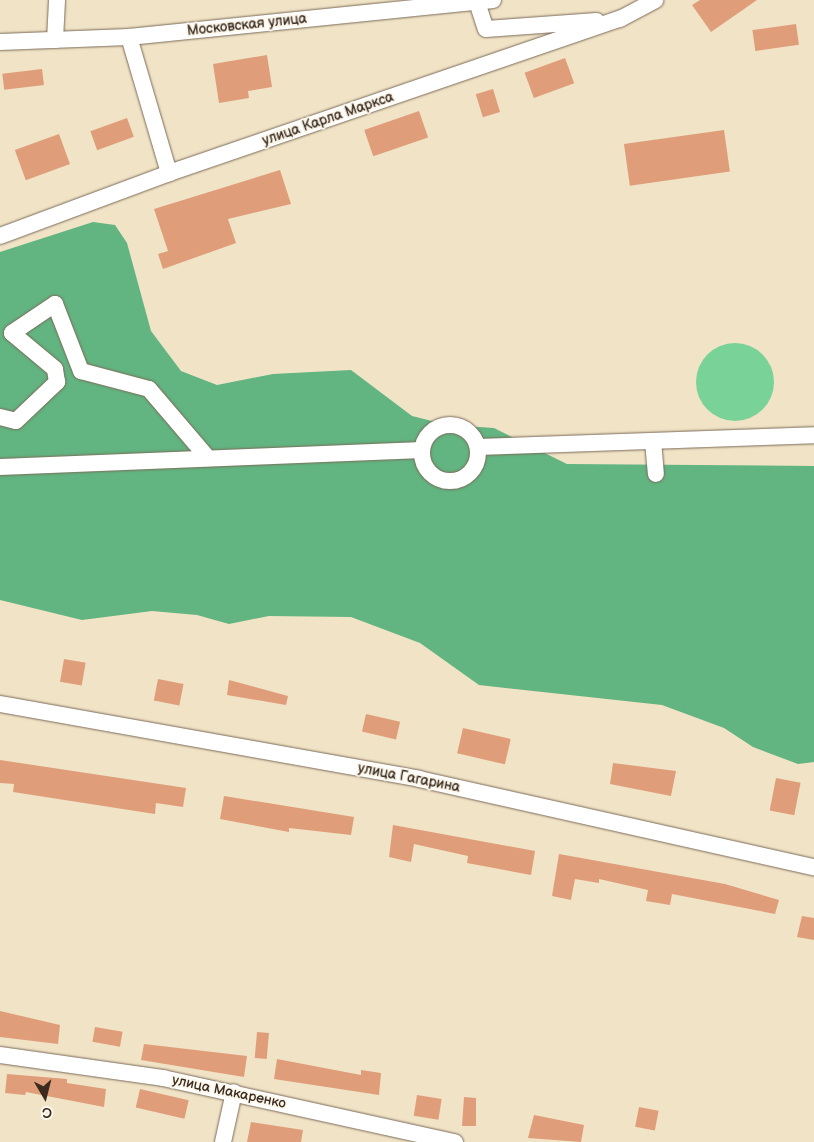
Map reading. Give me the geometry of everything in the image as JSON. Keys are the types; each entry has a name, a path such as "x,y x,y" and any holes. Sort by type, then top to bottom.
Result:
{"street":[{"path":"55,40 56,0"},
{"path":"626,0 648,4"},
{"path":"485,1 486,29 620,19"},
{"name":"Московская улица","path":"0,42 130,37 485,1"},
{"name":"улица Карла Маркса","path":"0,236 169,173 620,19 648,4"},
{"path":"130,37 169,173"},
{"path":"0,416 16,421 57,382 55,369 12,333 55,304 81,371 149,389 208,458"},
{"path":"451,424 472,435 478,447 477,462 458,481 431,475 423,464 421,450 431,431 451,424"},
{"path":"478,447 653,441 736,430 814,435"},
{"path":"653,441 656,474"},
{"path":"0,467 421,450"},
{"name":"улица Гагарина","path":"0,704 419,779 814,867"},
{"name":"улица Макаренко","path":"0,1055 234,1092 455,1142"},
{"path":"223,1142 234,1092"}],"green space":[{"path":"93,222 115,225 127,243 151,331 181,371 217,385 273,374 351,370 412,416 448,425 494,428 567,464 814,466 814,762 798,764 753,747 724,728 662,705 479,685 420,643 351,617 269,616 229,624 197,615 152,611 82,620 0,600 0,252"},
{"path":"727,343 743,343 757,349 768,360 774,374 774,390 768,404 757,415 743,421 727,421 713,415 702,404 696,390 696,374 702,360 713,349"}],"building":[{"path":"700,0 757,0 711,32 692,5"},
{"path":"796,24 799,45 755,51 752,30"},
{"path":"267,55 272,87 248,91 249,98 219,103 213,64"},
{"path":"565,58 574,83 534,98 525,73"},
{"path":"42,69 44,85 4,90 2,74"},
{"path":"493,89 500,112 483,117 476,94"},
{"path":"419,111 428,137 373,156 364,130"},
{"path":"127,118 134,137 97,150 90,131"},
{"path":"724,130 730,172 630,186 624,144"},
{"path":"59,134 70,164 26,180 15,150"},
{"path":"280,170 291,204 228,219 236,243 163,269 158,254 168,251 154,209"},
{"path":"64,659 86,663 82,685 60,682"},
{"path":"158,679 184,684 179,706 154,701"},
{"path":"229,680 288,696 286,705 227,695"},
{"path":"366,714 400,722 396,739 362,732"},
{"path":"463,728 511,739 505,764 457,753"},
{"path":"0,760 186,788 183,807 156,803 155,814 13,792 14,784 0,783"},
{"path":"613,763 676,771 671,796 610,784"},
{"path":"776,778 801,783 794,815 770,810"},
{"path":"224,796 354,817 351,835 289,828 289,832 220,819"},
{"path":"393,825 535,851 531,875 467,863 468,856 414,844 411,862 389,857"},
{"path":"559,854 725,884 779,900 775,914 672,894 670,905 646,901 648,890 599,879 599,883 575,879 571,900 552,896"},
{"path":"802,916 814,918 814,940 797,937"},
{"path":"0,1011 60,1025 58,1044 0,1037"},
{"path":"95,1027 123,1032 120,1047 92,1042"},
{"path":"257,1032 269,1033 267,1059 255,1058"},
{"path":"144,1044 247,1056 244,1077 141,1060"},
{"path":"277,1059 361,1075 361,1070 381,1073 379,1095 274,1079"},
{"path":"7,1074 67,1079 67,1083 106,1089 104,1107 26,1092 25,1095 5,1093"},
{"path":"140,1089 189,1100 184,1119 136,1108"},
{"path":"417,1095 442,1099 438,1120 414,1116"},
{"path":"464,1097 476,1098 476,1126 462,1126"},
{"path":"639,1107 659,1111 655,1130 635,1127"},
{"path":"534,1115 584,1125 581,1142 528,1138"},
{"path":"251,1122 303,1130 301,1142 247,1142"}]}
